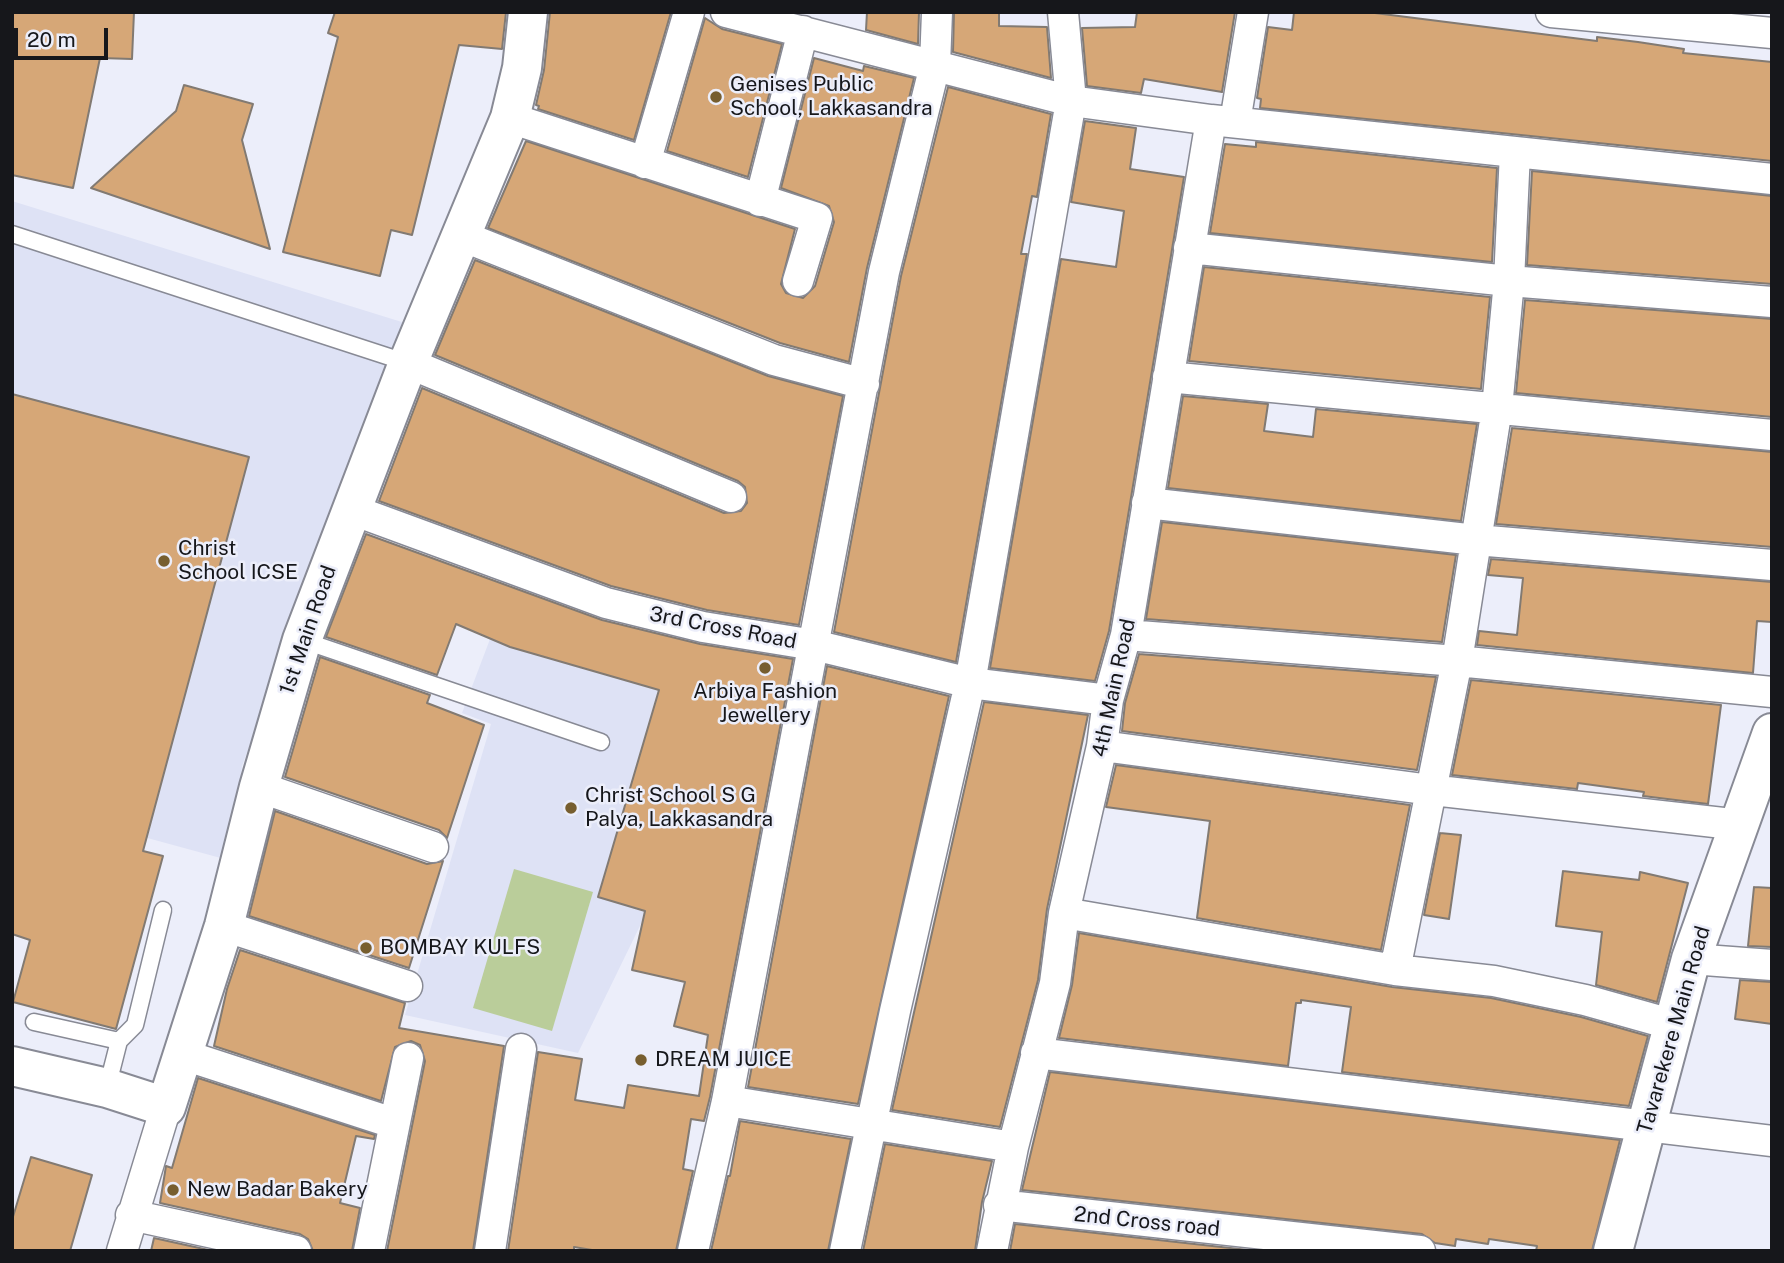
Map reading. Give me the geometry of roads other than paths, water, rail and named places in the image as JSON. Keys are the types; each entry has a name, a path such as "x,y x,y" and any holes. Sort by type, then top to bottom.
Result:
{"street":[{"name":"1st Main Road","path":"166,1107 224,926 259,787 302,640 408,363 510,118 522,68 528,12"},
{"path":"645,163 689,12"},
{"path":"727,12 1071,102 1223,121 1772,179"},
{"path":"693,1251 727,1101 884,272 935,65 937,12"},
{"path":"845,1251 870,1126 970,682 1071,102 1063,12"},
{"name":"4th Main Road","path":"992,1251 999,1205 1055,983 1065,914 1102,746 1108,700 1126,635 1189,248 1253,12"},
{"path":"1551,12 1772,33"},
{"path":"760,201 803,31"},
{"path":"510,118 817,218 798,281"},
{"path":"1395,970 1457,662 1497,408 1510,281 1515,152"},
{"path":"462,236 774,360 864,384"},
{"path":"1189,248 1510,281 1772,302"},
{"path":"408,363 731,497"},
{"path":"1168,377 1772,435"},
{"path":"1147,503 1476,540 1772,565"},
{"name":"3rd Cross Road","path":"350,509 606,603 703,627 814,645 970,682 1108,700"},
{"path":"1126,635 1457,662 1772,692"},
{"name":"Tavarekere Main Road","path":"1613,1251 1691,959 1770,745"},
{"path":"1102,746 1431,790 1741,825"},
{"path":"259,787 433,846"},
{"path":"1065,914 1395,970 1494,981 1585,1000 1674,1025"},
{"path":"224,926 407,986"},
{"path":"1691,959 1772,965"},
{"path":"491,1251 521,1049"},
{"path":"1037,1053 1772,1141"},
{"path":"181,1054 393,1122"},
{"path":"369,1251 408,1058"},
{"path":"12,1066 107,1088 166,1107 122,1251"},
{"path":"727,1101 1013,1147"},
{"name":"2nd Cross road","path":"999,1205 1420,1251"},
{"path":"131,1215 296,1251"}],"lane":[{"path":"12,234 408,363"},
{"path":"302,640 601,742"},
{"path":"107,1088 119,1041 135,1025 163,910"},
{"path":"34,1022 119,1041"}],"place":[{"name":"Genises Public School, Lakkasandra","path":"716,97"},
{"name":"Christ School ICSE","path":"164,561"},
{"name":"Arbiya Fashion Jewellery","path":"765,668"},
{"name":"Christ School S G Palya, Lakkasandra","path":"571,808"},
{"name":"BOMBAY KULFS","path":"366,948"},
{"name":"DREAM JUICE","path":"641,1060"},
{"name":"New Badar Bakery","path":"173,1190"}]}
